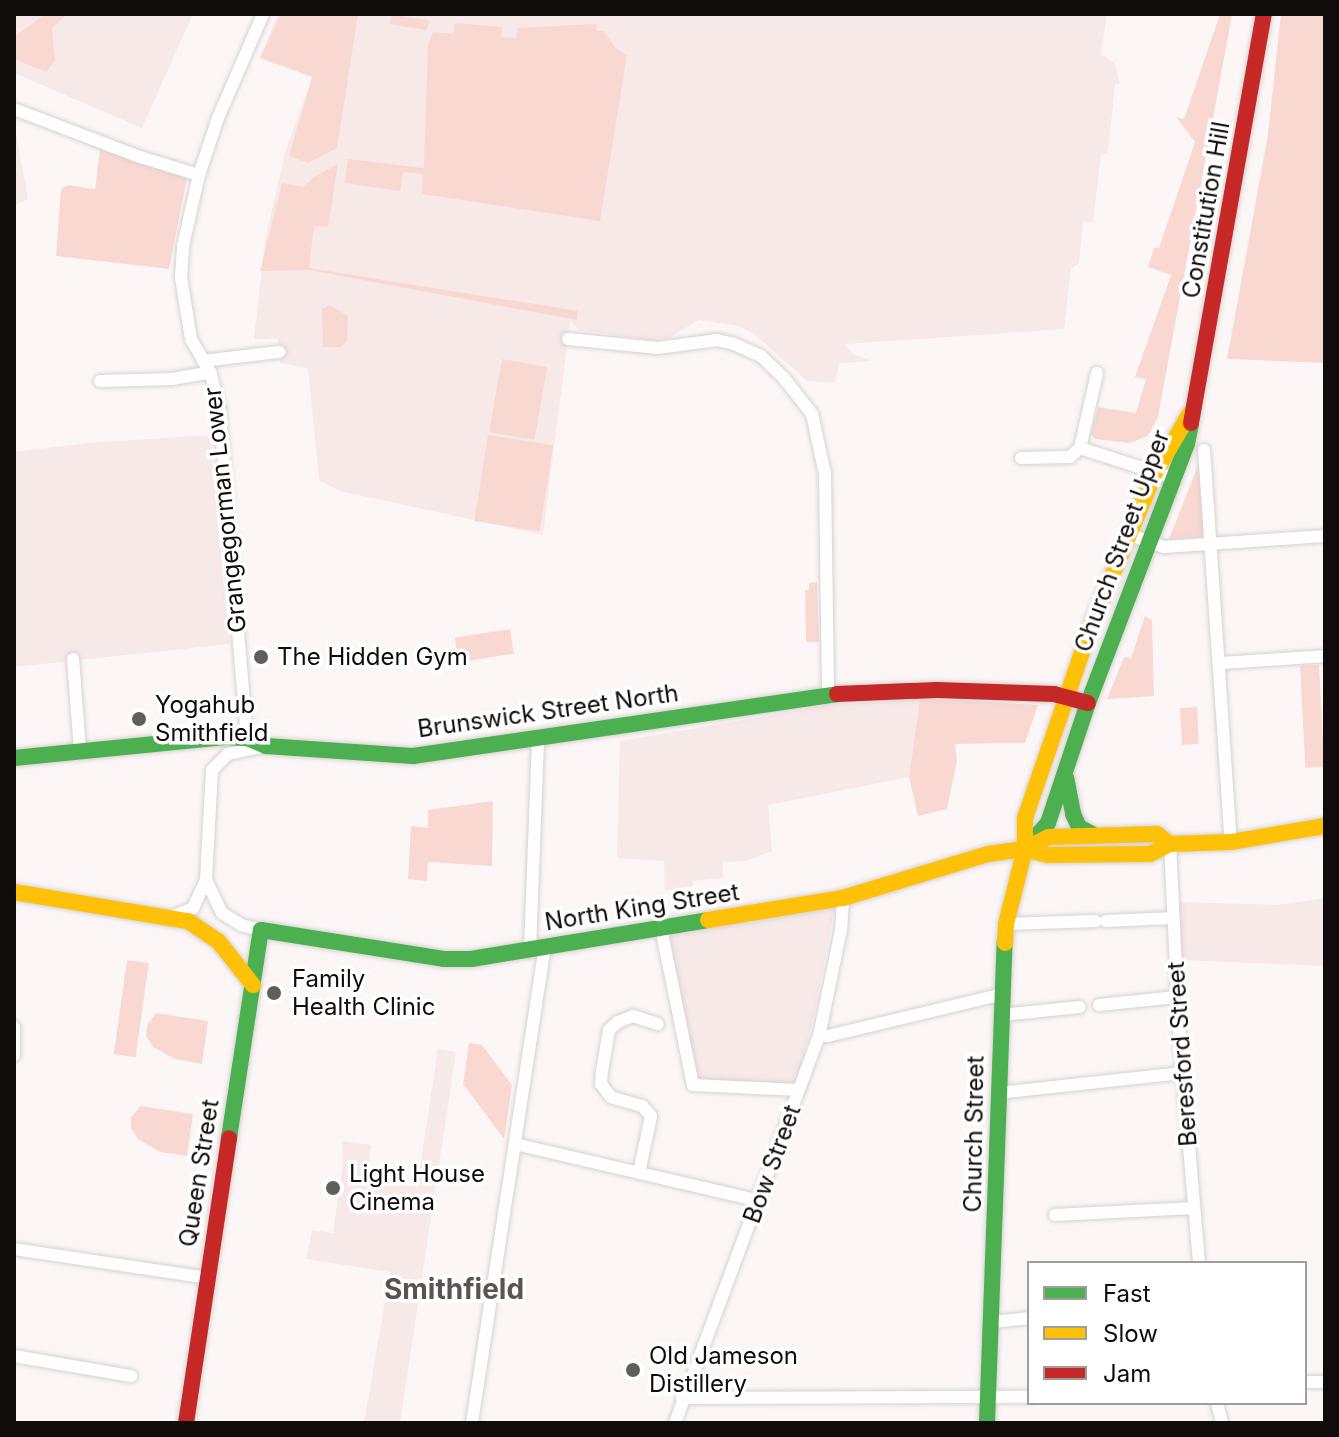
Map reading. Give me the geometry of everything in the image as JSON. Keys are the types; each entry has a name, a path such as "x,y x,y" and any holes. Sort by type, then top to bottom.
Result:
{"main road":[{"name":"Constitution Hill","path":"1190,413 1227,236 1264,14"},
{"name":"Church Street Upper","path":"1025,849 1025,818 1064,697 1155,473 1190,413"},
{"name":"Church Street Upper","path":"1025,849 1048,823 1088,703 1176,479 1187,444 1190,413"},
{"name":"Brunswick Street North","path":"14,758 193,739 247,738 266,746 413,756 828,694 937,690 1064,697 1088,703"},
{"path":"1066,773 1073,814 1079,827 1092,834"},
{"name":"North King Street","path":"1025,849 1048,855 1150,854 1170,844 1231,842 1325,826"},
{"name":"North King Street","path":"261,930 444,959 471,959 843,898 988,854 1025,849 1049,837 1157,834 1170,844"},
{"name":"Church Street","path":"987,1423 1006,924 1025,849"},
{"path":"14,892 171,917 206,930 253,985"},
{"name":"Queen Street","path":"186,1423 261,930"}],"street":[{"name":"Grangegorman Lower","path":"247,738 222,437 206,367 191,339 181,277 183,246 199,175 218,118 263,14"},
{"path":"14,109 140,157 199,175"},
{"path":"568,339 658,348 717,340 734,344 761,356 812,414 825,474 828,694"},
{"path":"100,381 172,379 206,367 279,352"},
{"path":"1021,458 1070,457 1080,448 1097,373"},
{"path":"1080,448 1176,479"},
{"path":"1204,450 1231,842"},
{"path":"1128,534 1164,547 1325,536"},
{"path":"1220,663 1325,656"},
{"path":"73,659 80,751"},
{"path":"472,1423 515,1144 537,948 538,739"},
{"path":"171,917 193,908 206,880 212,770 228,754 266,746"},
{"name":"Beresford Street","path":"1170,844 1177,997 1199,1261"},
{"path":"206,880 222,913 241,925 261,930"},
{"name":"Bow Street","path":"675,1423 819,1036 841,930 843,898"},
{"path":"1006,924 1173,918"},
{"path":"661,928 693,1085 799,1090"},
{"path":"819,1036 1003,994"},
{"path":"1099,1005 1177,997"},
{"path":"1002,1015 1080,1007"},
{"path":"639,1173 651,1116 642,1106 611,1097 601,1084 602,1071 609,1030 618,1022 633,1016 658,1024"},
{"path":"14,1027 14,1055"},
{"path":"998,1093 1183,1073"},
{"path":"515,1144 759,1201"},
{"path":"1055,1215 1194,1208"},
{"path":"14,1249 208,1278"},
{"path":"992,1322 1027,1318"},
{"path":"14,1356 131,1376"},
{"path":"682,1398 1027,1397"}],"shaded area":[{"path":"14,14 193,14 142,128 14,73"},
{"path":"45,14 67,14 52,28 55,60 46,72 14,59 14,37"},
{"path":"278,14 1107,14 1101,53 1115,64 1120,84 1115,84 1108,153 1101,155 1093,222 1083,222 1079,263 1071,269 1064,329 845,344 853,354 871,361 839,363 835,383 807,381 754,334 739,326 699,320 669,338 652,340 579,330 570,321 543,535 340,491 319,480 308,368 280,363 278,339 254,339 265,241 286,149 314,74 266,51 260,58"},
{"path":"281,14 358,14 337,148 308,163 289,156 312,77 260,58"},
{"path":"1220,14 1232,15 1158,417 1148,436 1129,443 1095,439 1091,434 1098,407 1136,413 1146,379 1135,377 1171,275 1148,267 1154,248 1159,248 1195,142 1176,117 1184,119"},
{"path":"1281,14 1325,14 1325,363 1227,359 1268,134"},
{"path":"392,15 430,22 426,30 389,24"},
{"path":"455,23 502,27 501,37 516,38 517,28 596,24 597,31 604,31 616,49 627,55 600,221 422,194 423,174 403,172 400,191 345,183 348,159 424,168 428,45 433,32 453,34"},
{"path":"14,121 28,199 14,206"},
{"path":"100,149 187,178 169,269 56,256 61,189 67,185 95,189"},
{"path":"338,164 328,227 314,226 309,268 578,311 577,320 309,270 260,271 282,183 303,187"},
{"path":"330,305 348,316 347,341 341,347 323,347 322,309"},
{"path":"502,359 547,367 534,440 489,432"},
{"path":"210,435 229,644 14,667 14,452 89,443"},
{"path":"488,435 553,445 540,531 474,521"},
{"path":"1201,458 1204,537 1169,539"},
{"path":"817,582 819,642 806,642 805,590 809,590 809,583"},
{"path":"1145,616 1152,620 1154,696 1107,699 1124,657 1131,658"},
{"path":"510,629 514,654 459,662 455,638"},
{"path":"1319,665 1324,767 1305,768 1300,666"},
{"path":"920,699 909,777 768,805 772,851 746,861 723,862 723,878 692,881 693,886 665,891 664,861 617,858 620,741 831,705"},
{"path":"920,699 1038,705 1025,743 955,744 957,761 947,809 918,816 909,777"},
{"path":"1197,707 1199,744 1182,745 1180,708"},
{"path":"493,801 492,866 428,862 427,881 408,879 411,826 428,828 428,810"},
{"path":"1325,898 1325,966 1180,960 1177,902 1277,905"},
{"path":"835,907 811,1030 794,1087 699,1084 691,1075 667,935"},
{"path":"127,960 149,963 136,1057 114,1054"},
{"path":"156,1013 208,1021 202,1064 175,1059 153,1047 146,1036 147,1025"},
{"path":"469,1043 482,1045 512,1085 504,1139 463,1084"},
{"path":"438,1049 456,1052 400,1423 364,1423 390,1272 306,1259 312,1230 333,1233 343,1163 342,1141 371,1145 367,1179 417,1187"},
{"path":"141,1106 193,1114 187,1156 160,1152 138,1139 131,1128 131,1117"}],"traffic: fast":[{"path":"1031,842 1048,823 1088,703 1187,444 1191,423"},
{"path":"14,758 225,737 247,738 266,746 413,756 837,694"},
{"path":"1066,777 1073,814 1079,827 1092,834"},
{"path":"229,1138 261,930 444,959 471,959 708,920"},
{"path":"987,1423 1005,943"}],"traffic: slow":[{"path":"1005,943 1006,924 1025,849 1025,818 1093,621 1155,473 1190,413"},
{"path":"1025,849 1048,855 1150,854 1170,844 1231,842 1325,826"},
{"path":"708,920 843,898 988,854 1025,849 1049,837 1157,834 1170,844"},
{"path":"14,892 188,921 219,942 253,985"}],"traffic: jam":[{"path":"1191,423 1264,14"},
{"path":"837,694 937,690 1054,694 1088,703"},
{"path":"186,1423 229,1138"}],"place":[{"name":"The Hidden Gym","path":"261,657"},
{"name":"Yogahub Smithfield","path":"139,719"},
{"name":"Family Health Clinic","path":"274,993"},
{"name":"Light House Cinema","path":"333,1188"},
{"name":"Old Jameson Distillery","path":"633,1370"}],"district":[{"name":"Smithfield","path":"454,1289"}]}
